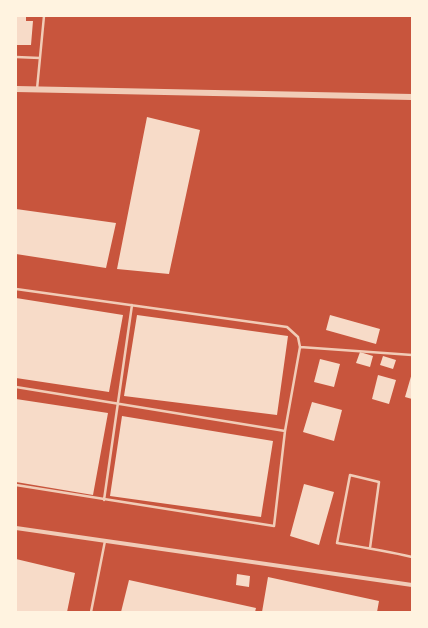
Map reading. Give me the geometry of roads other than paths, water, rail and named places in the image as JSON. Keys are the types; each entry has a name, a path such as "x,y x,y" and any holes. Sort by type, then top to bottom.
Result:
{"street":[{"path":"16,89 412,97"},
{"path":"16,528 412,584"}],"lane":[{"path":"37,89 44,16"},
{"path":"16,57 40,58"},
{"path":"16,289 287,327 298,337 300,347 285,431 274,526 16,485"},
{"path":"104,500 132,305"},
{"path":"300,347 412,355"},
{"path":"16,388 285,431"},
{"path":"370,548 379,482 350,475 337,543 412,557"},
{"path":"91,612 106,540"}]}
